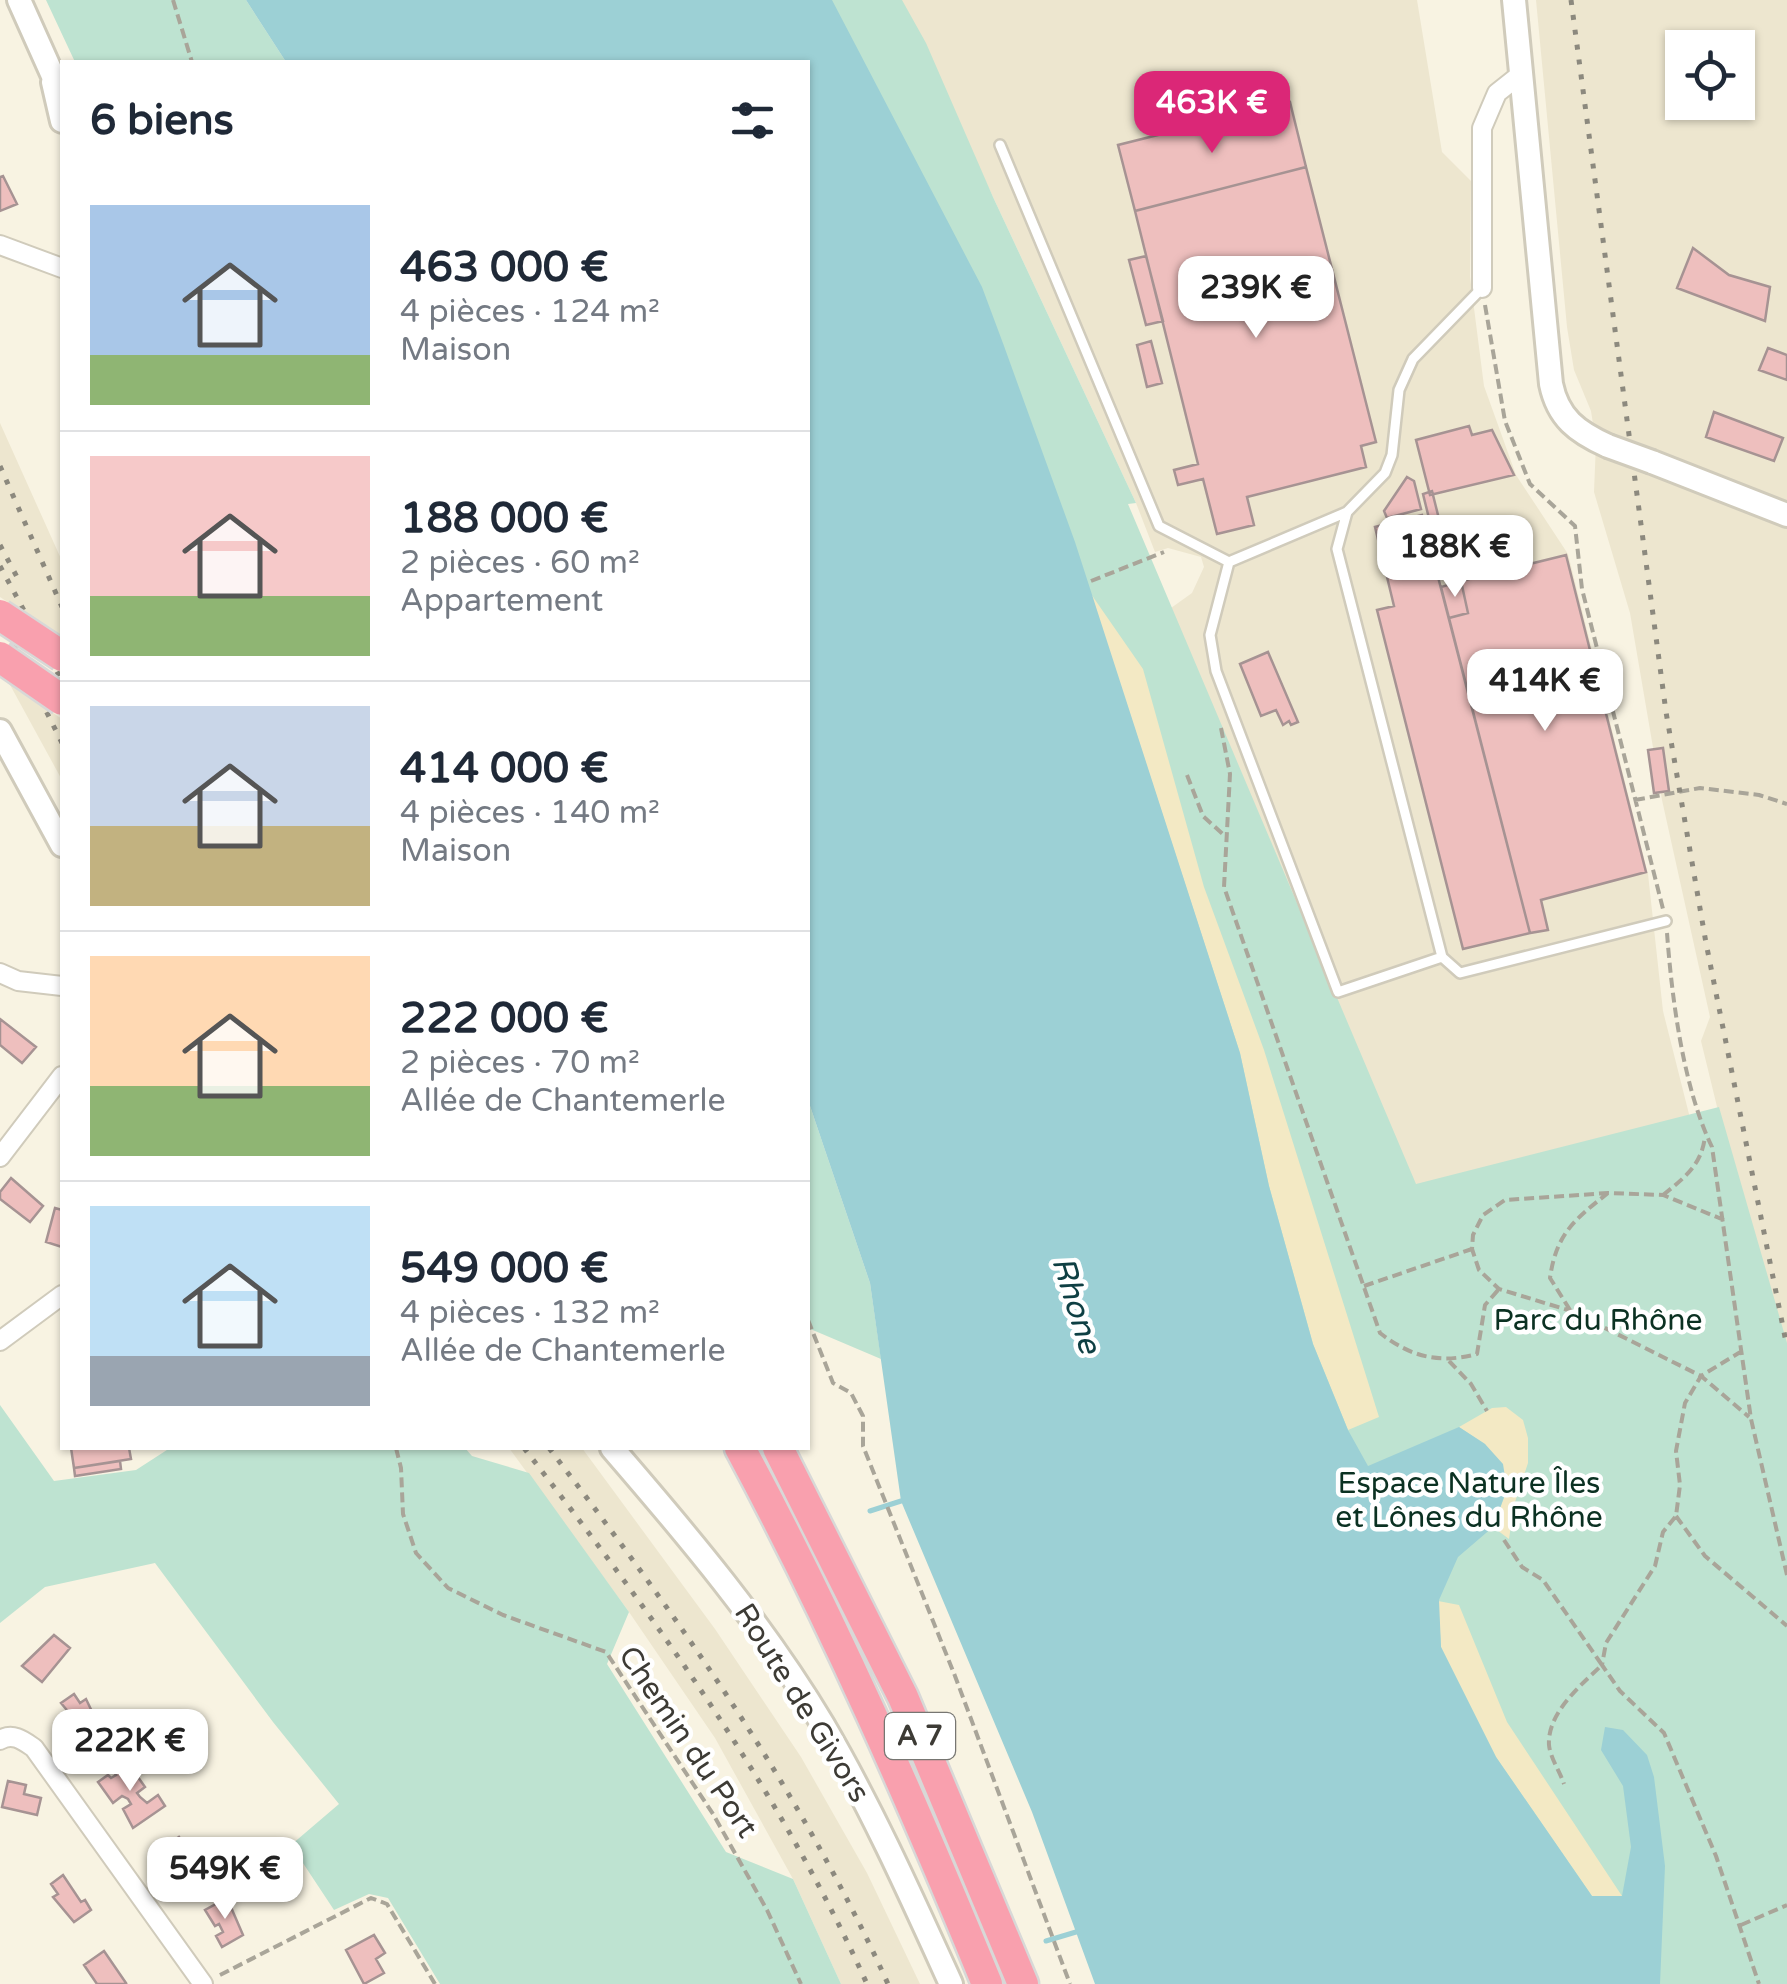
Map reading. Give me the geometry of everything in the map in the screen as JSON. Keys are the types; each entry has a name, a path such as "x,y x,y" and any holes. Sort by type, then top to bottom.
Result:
{"highway":[{"path":"0,615 60,655"},
{"path":"0,658 60,699"},
{"name":"A 7","path":"741,1450 851,1669 906,1789 986,1984"},
{"name":"A 7","path":"779,1450 902,1696 1023,1984"}],"street":[{"path":"19,0 60,92"},
{"path":"1514,0 1546,345 1559,411 1576,429 1608,446 1787,515"},
{"path":"51,74 60,112"},
{"path":"1482,288 1482,128 1497,93 1521,74"},
{"path":"0,245 60,267"},
{"path":"0,732 60,841"},
{"path":"0,973 18,981 60,986"},
{"path":"0,1157 60,1079"},
{"path":"0,1341 60,1296"},
{"name":"Route de Givors","path":"625,1454 752,1618 822,1724 887,1841 951,1984"},
{"path":"0,1740 20,1738 34,1748 196,1982"}],"lane":[{"path":"1000,145 1159,526 1230,562"},
{"path":"1230,562 1347,512 1385,473 1392,455 1399,390 1413,359 1482,288"},
{"path":"1347,512 1336,549 1442,957 1460,973 1666,921"},
{"path":"1230,562 1210,636 1216,670 1338,992 1442,957"}],"path":[{"path":"173,0 191,60"},
{"path":"1482,288 1504,421 1530,484 1575,526 1582,589 1666,921 1672,998 1699,1116 1712,1146 1751,1419 1787,1575"},
{"path":"1091,582 1164,552"},
{"path":"1221,728 1230,774 1224,887 1380,1333 1400,1348 1450,1361 1477,1354 1486,1305 1499,1288"},
{"path":"1187,774 1203,816 1226,836"},
{"path":"1635,800 1700,788 1759,795 1787,804"},
{"path":"1663,1195 1689,1173 1703,1154 1705,1132"},
{"path":"1572,1311 1550,1278 1554,1252 1574,1220 1608,1194"},
{"path":"1724,1220 1663,1195 1505,1200 1483,1215 1473,1235 1472,1249 1479,1270 1499,1288 1572,1311 1701,1376 1751,1419"},
{"path":"1364,1286 1472,1249"},
{"path":"810,1325 833,1383 851,1393 863,1416 863,1446 948,1658 1070,1984"},
{"path":"1564,1784 1549,1744 1556,1717 1571,1694 1602,1665 1606,1643 1655,1566 1662,1532 1676,1516 1680,1485 1676,1451 1685,1403 1701,1376 1742,1351"},
{"path":"1450,1361 1471,1384 1487,1411"},
{"name":"Chemin du Port","path":"396,1450 403,1514 416,1553 448,1588 503,1615 606,1652 714,1814 767,1910 801,1984"},
{"path":"1676,1516 1705,1556 1787,1626"},
{"path":"1504,1540 1522,1567 1542,1580 1620,1691 1664,1733 1716,1856 1759,1984"},
{"path":"196,1982 226,1974 371,1898 387,1904 435,1984"},
{"path":"1740,1925 1787,1905"}],"shaded area":[{"path":"901,0 1417,0 1442,152 1471,181 1470,277 1484,386 1516,475 1568,554 1648,874 1663,1011 1692,1126 1417,1194 1171,608 1192,593 1204,567 1201,557 1168,548 1155,552 1136,503"},
{"path":"1536,0 1787,0 1787,1394 1701,1041 1710,1017 1662,800 1630,613 1594,492 1596,443 1591,411 1574,370"},
{"path":"0,423 60,557 60,637 0,597"},
{"path":"9,683 60,718 60,776"},
{"path":"510,1450 583,1450 715,1629 801,1757 867,1873 920,1984 841,1984 793,1879 715,1738"}],"green space":[{"path":"46,0 246,0 285,60 74,60"},
{"name":"Espace Nature Îles et Lônes du Rhône","path":"525,0 902,0 926,43 993,197 1136,503 1128,504 1416,1184 1719,1107 1787,1343 1787,1984 1324,1984 810,60"},
{"path":"810,1106 870,1283 881,1359 810,1329"},
{"path":"0,1405 54,1481 136,1470 167,1450 467,1450 472,1456 529,1473 629,1612 607,1664 726,1852 793,1879 841,1984 440,1984 388,1898 369,1894 334,1910 291,1845 339,1804 155,1563 45,1587 0,1623"}],"sand":[{"path":"1091,594 1143,669 1204,887 1264,1050 1379,1417 1348,1430 1313,1344 1269,1186 1240,1053"},
{"path":"1506,1407 1523,1420 1528,1438 1528,1463 1514,1505 1509,1539 1493,1527 1507,1490 1485,1444 1459,1427 1492,1408"},
{"path":"1438,1601 1459,1605 1507,1722 1622,1896 1592,1896 1496,1757 1441,1647"}],"water":[{"name":"Rhone","path":"246,0 832,0 982,287 1075,542 1240,1053 1269,1186 1313,1344 1348,1430 1368,1466 1459,1427 1485,1444 1503,1464 1507,1489 1493,1527 1458,1557 1439,1600 1441,1647 1496,1757 1592,1896 1622,1896 1631,1847 1623,1786 1601,1750 1605,1727 1623,1730 1647,1755 1654,1777 1665,1866 1660,1984 1095,1984 1032,1812 901,1501 870,1283 810,1106 810,60 285,60"}],"building":[{"path":"1290,102 1306,167 1135,211 1118,145"},
{"path":"1306,167 1376,442 1361,446 1366,467 1247,497 1254,525 1217,534 1203,479 1178,485 1174,470 1198,464 1135,211"},
{"path":"3,176 17,204 0,211 0,177"},
{"path":"1693,248 1729,275 1770,287 1765,321 1677,288"},
{"path":"1146,256 1163,321 1146,325 1129,260"},
{"path":"1151,341 1162,383 1147,387 1137,345"},
{"path":"1768,348 1787,355 1787,380 1759,370"},
{"path":"1714,412 1783,438 1774,461 1706,437"},
{"path":"1469,426 1472,435 1492,430 1514,475 1430,495 1416,440"},
{"path":"1407,477 1414,481 1421,509 1387,518 1384,511"},
{"path":"1432,491 1450,554 1438,555 1423,494"},
{"path":"1422,515 1530,933 1463,949 1377,610 1394,606 1375,527"},
{"path":"1566,555 1646,872 1541,900 1548,930 1530,933 1449,618 1468,613 1461,581"},
{"path":"1461,581 1468,613 1449,618 1441,587"},
{"path":"1268,652 1298,722 1291,725 1289,721 1283,725 1276,710 1261,716 1240,664"},
{"path":"1663,748 1669,791 1654,793 1648,750"},
{"path":"0,1019 36,1047 22,1063 0,1045"},
{"path":"11,1178 43,1206 30,1222 0,1199 0,1192"},
{"path":"55,1208 60,1209 60,1246 46,1242"},
{"path":"71,1450 129,1450 131,1459 74,1468"},
{"path":"120,1461 121,1469 75,1476 74,1468"},
{"path":"54,1635 70,1648 42,1682 22,1666"},
{"path":"74,1694 80,1703 86,1699 98,1724 107,1727 98,1746 82,1739 85,1732 61,1703"},
{"path":"126,1760 145,1787 137,1793 140,1797 147,1803 158,1795 165,1806 133,1828 123,1809 131,1804 128,1799 122,1796 113,1803 98,1782 116,1775 112,1769"},
{"path":"8,1781 26,1785 24,1794 41,1798 37,1815 2,1807"},
{"path":"179,1837 198,1872 179,1886 155,1853"},
{"path":"63,1875 91,1910 74,1922 53,1897 58,1894 51,1884"},
{"path":"227,1898 243,1935 222,1947 216,1936 223,1932 205,1910"},
{"path":"374,1935 385,1953 376,1959 384,1973 364,1984 346,1950"},
{"path":"104,1951 126,1983 97,1984 84,1965"}],"waterway":[{"path":"870,1511 901,1501"},
{"path":"1046,1941 1076,1932"}],"railway":[{"path":"1571,0 1666,712 1706,943 1787,1347"},
{"path":"0,466 60,602"},
{"path":"0,545 17,577"},
{"path":"0,566 60,677"},
{"path":"0,618 60,739"},
{"path":"43,671 60,702"},
{"path":"526,1450 666,1640 754,1773 795,1842 867,1984"},
{"path":"550,1450 734,1706 816,1842 888,1984"}],"park label":[{"name":"Parc du Rhône","path":"1598,1320"}]}
